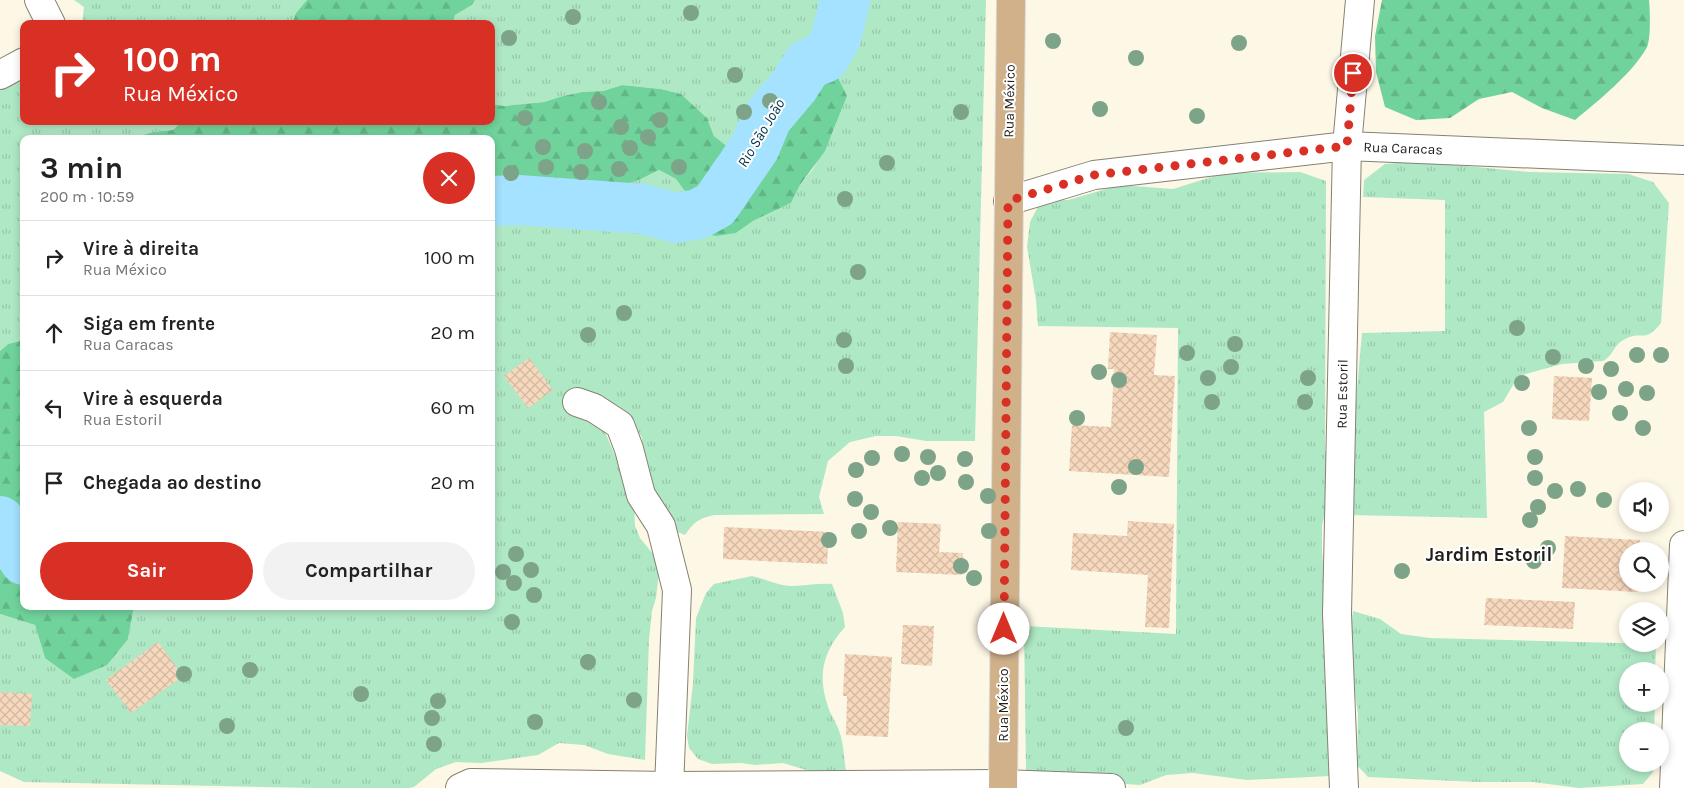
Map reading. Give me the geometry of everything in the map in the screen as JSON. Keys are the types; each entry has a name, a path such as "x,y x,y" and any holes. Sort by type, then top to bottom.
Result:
{"main road":[{"name":"Rua México","path":"1003,786 1011,0"}],"street":[{"path":"40,0 49,20"},
{"name":"Rua Estoril","path":"1344,788 1338,614 1347,146 1360,0"},
{"path":"0,75 20,64"},
{"name":"Rua Caracas","path":"1008,201 1094,175 1347,146 1684,160"},
{"path":"577,402 594,408 620,425 629,449 641,495 661,526 677,590 669,787"},
{"path":"1674,788 1684,545"},
{"path":"460,788 471,783 669,787 1003,786 1111,788"}],"green space":[{"path":"74,0 307,0 296,13 293,20 82,20 84,7"},
{"path":"307,0 475,0 472,5 455,15 454,20 293,20 296,13"},
{"path":"475,0 834,0 825,38 815,43 802,54 773,96 729,149 714,136 707,118 681,94 661,89 622,85 603,91 582,92 563,96 544,102 504,106 495,105 495,20 454,20 455,15 472,5"},
{"path":"854,0 986,0 975,441 926,441 896,436 876,436 850,442 828,461 819,497 824,514 715,515 697,521 685,535 673,530 652,499 642,451 642,438 636,427 626,418 602,425 634,500 635,526 640,538 657,559 659,572 649,639 645,760 608,754 584,745 559,743 538,755 481,763 456,762 436,769 414,787 409,788 24,782 0,771 0,614 35,625 45,658 128,639 133,610 495,610 495,179 578,187 600,183 622,186 659,170 676,179 689,197 694,230 736,233 753,221 791,203 800,185 813,169 832,134 847,95 820,82 802,89 846,42"},
{"path":"1382,0 1649,0 1649,37 1647,47 1633,67 1575,120 1542,108 1512,92 1479,99 1450,118 1416,120 1385,107 1376,72 1375,36"},
{"path":"20,76 20,125 178,125 173,130 143,135 20,135 20,341 8,344 0,351 0,86"},
{"path":"838,78 847,96 825,151 800,185 791,203 753,221 736,233 716,236 694,230 689,197 676,179 659,170 622,186 600,183 578,187 495,179 495,135 143,135 173,130 178,125 495,125 495,105 504,106 544,102 582,92 603,91 622,85 661,89 681,94 707,118 714,136 729,148 764,133 781,121 802,89"},
{"path":"1410,162 1529,172 1628,174 1653,182 1669,203 1661,323 1647,335 1631,337 1621,341 1603,361 1562,364 1522,375 1513,385 1503,402 1484,412 1487,518 1348,515 1362,333 1445,331 1445,200 1363,197 1364,180 1385,164"},
{"path":"1300,172 1326,181 1325,450 1332,475 1329,500 1322,525 1322,551 1329,776 1247,780 1193,773 1166,775 1140,785 1026,771 1024,626 1176,634 1178,328 1038,326 1036,300 1027,247 1030,222 1042,199 1068,200 1120,185 1173,189 1224,173"},
{"path":"20,341 20,526 0,504 0,351 8,344"},
{"path":"0,558 20,582 20,610 133,610 128,639 107,665 74,679 45,658 35,625 0,614"},
{"path":"752,576 787,586 832,584 843,613 845,627 826,657 823,688 830,712 840,734 846,771 833,778 783,763 755,765 741,763 712,764 698,759 689,748 687,736 693,683 696,618 706,593 714,584"},
{"path":"1353,611 1380,619 1401,634 1430,638 1619,643 1619,652 1656,652 1655,662 1619,662 1619,712 1655,712 1654,722 1619,722 1619,772 1653,772 1643,784 1579,788 1533,782 1477,782 1368,777 1357,765 1358,714 1350,636"}],"building":[{"path":"1110,332 1157,335 1154,375 1175,376 1169,477 1069,471 1072,425 1111,427 1114,369 1108,369"},
{"path":"529,358 553,390 528,408 504,376"},
{"path":"1554,376 1592,378 1589,421 1552,419"},
{"path":"1128,521 1174,524 1169,628 1145,627 1148,575 1071,570 1073,533 1127,536"},
{"path":"898,522 941,524 939,552 963,553 962,575 896,572"},
{"path":"724,527 829,532 827,564 723,559"},
{"path":"1565,536 1640,540 1640,542 1619,542 1619,591 1562,588"},
{"path":"1486,598 1575,602 1573,629 1484,625"},
{"path":"903,625 934,626 932,666 901,664"},
{"path":"158,642 183,676 131,713 106,680"},
{"path":"845,654 892,657 888,737 846,735 847,696 843,696"},
{"path":"0,692 32,694 30,726 0,725"}],"waterway":[{"name":"Rio São João","path":"495,201 518,200 643,209 676,218 698,214 715,205 755,147 767,118 794,86 808,64 824,58 836,38 845,0"},
{"name":"Rio São João","path":"0,521 20,554"}],"district":[{"name":"Jardim Estoril","path":"1489,554"}],"route":[{"path":"1004,629 1008,201 1094,175 1347,146 1353,73"}]}
